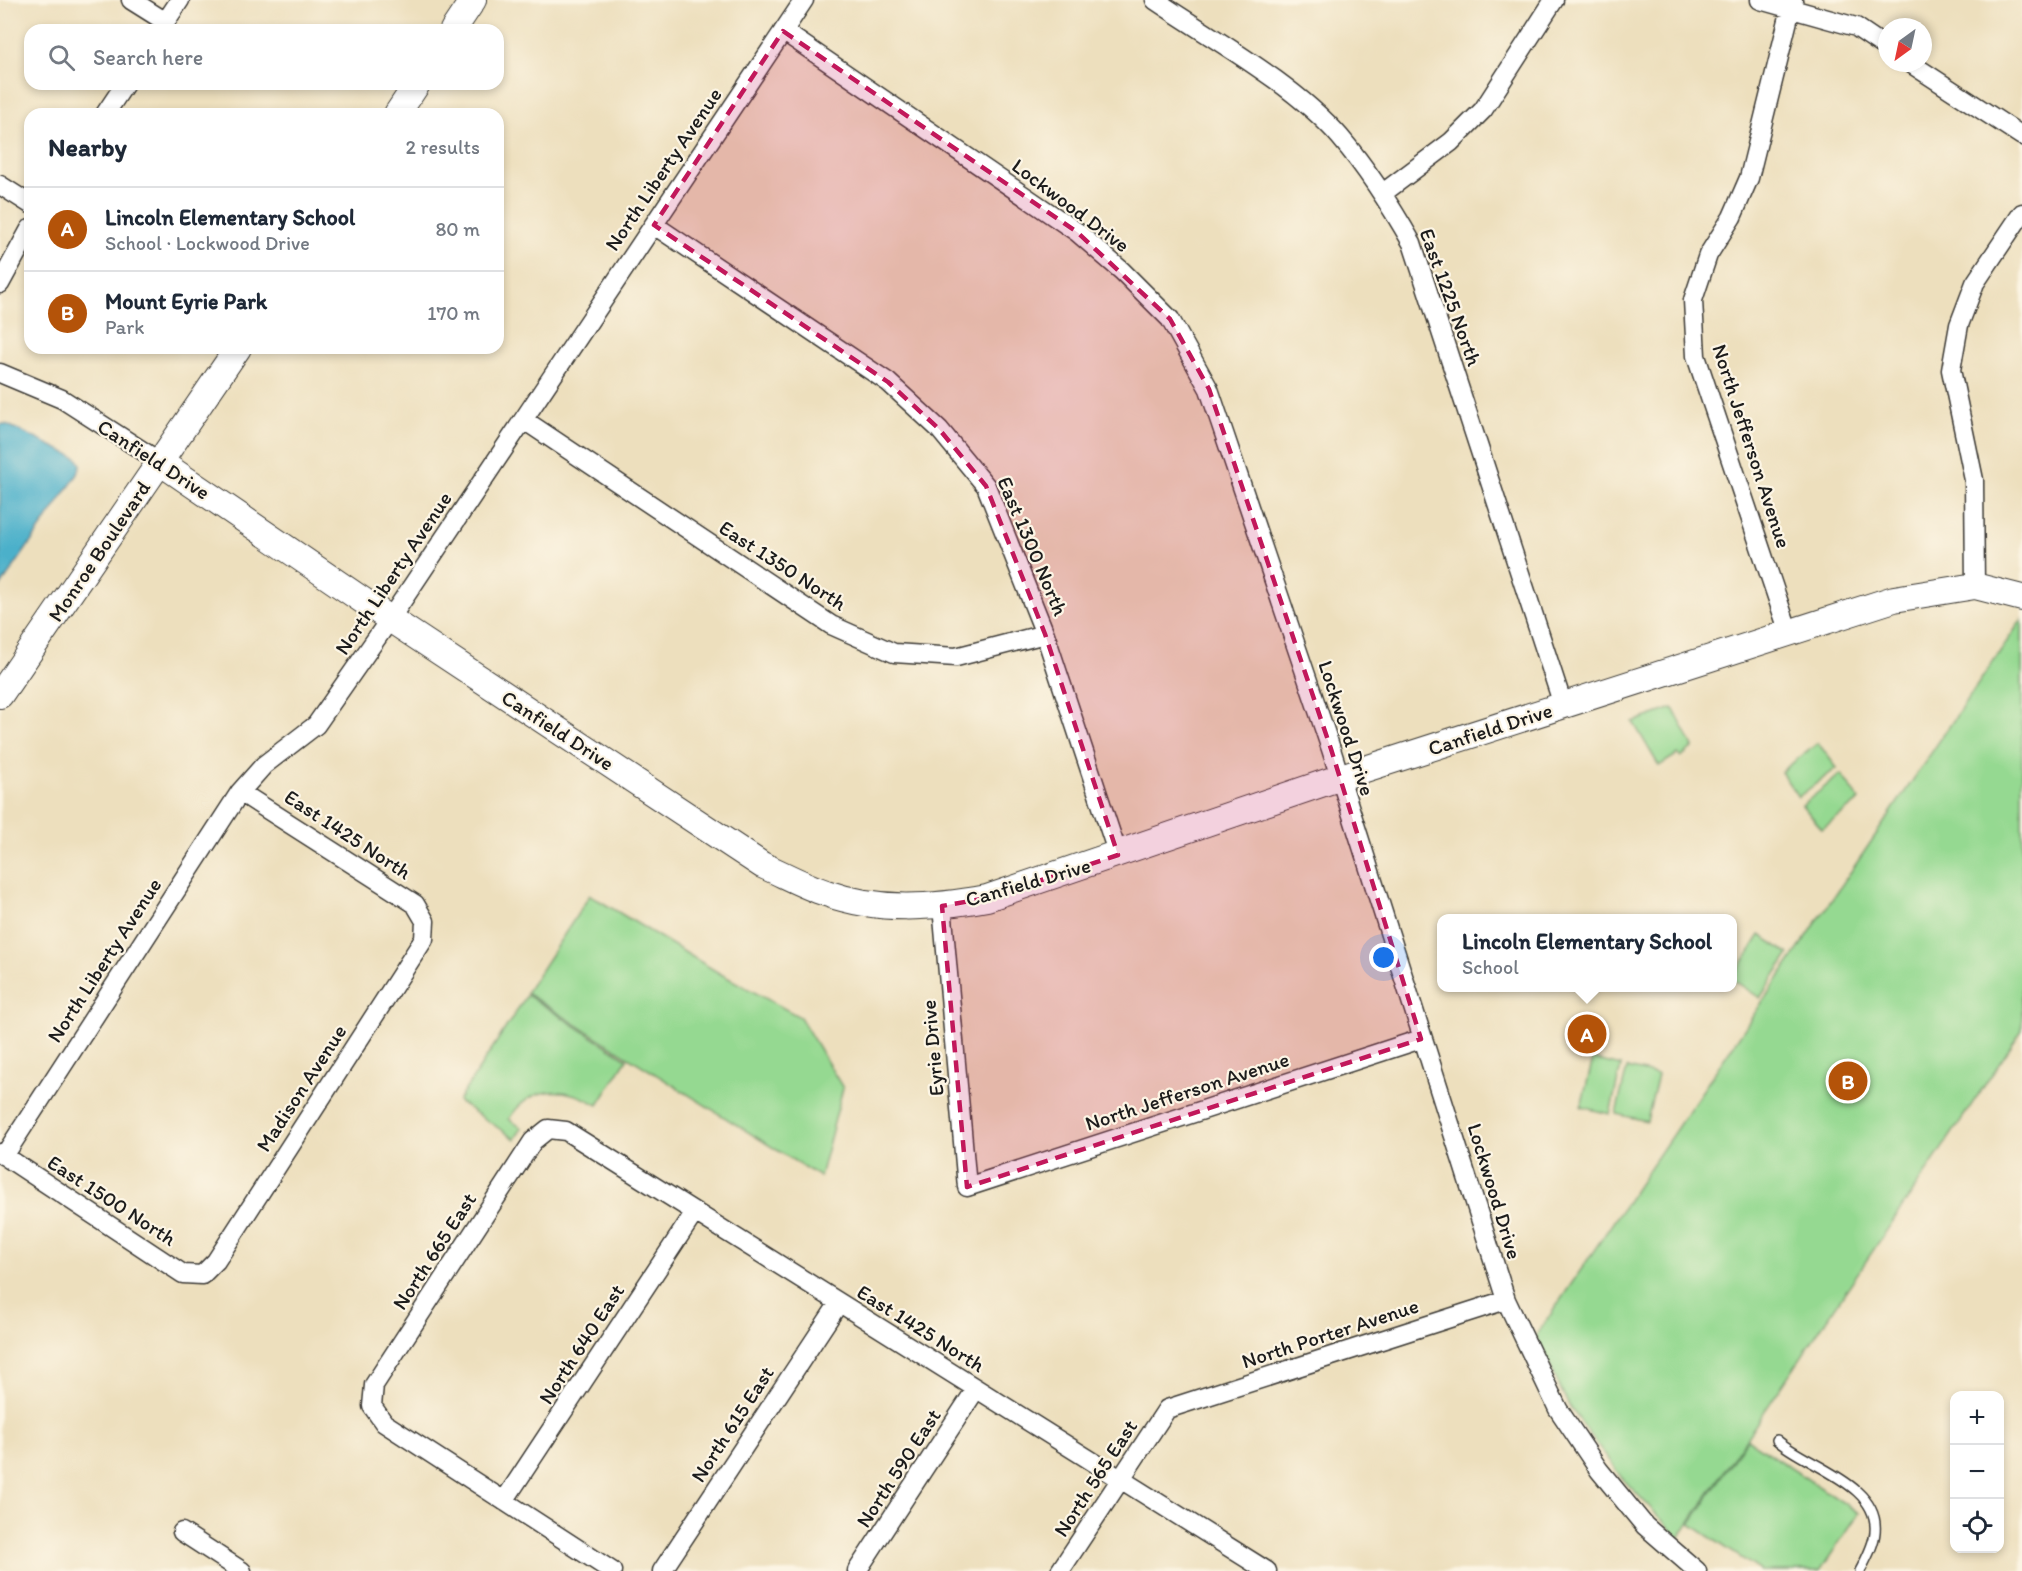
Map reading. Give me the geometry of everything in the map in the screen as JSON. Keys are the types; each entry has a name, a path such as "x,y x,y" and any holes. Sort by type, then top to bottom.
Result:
{"street":[{"path":"132,0 161,24"},
{"path":"164,24 180,0"},
{"path":"457,24 473,0"},
{"name":"North Liberty Avenue","path":"2,1154 240,792 264,765 316,725 390,619 804,0"},
{"name":"East 1225 North","path":"1155,0 1292,92 1338,136 1383,193 1412,243 1563,705"},
{"path":"1383,193 1451,142 1482,110 1554,0"},
{"path":"1760,0 1792,4 1856,27 1878,42"},
{"name":"North Jefferson Avenue","path":"1789,633 1696,356 1693,300 1708,255 1732,217 1749,178 1792,4"},
{"name":"Lockwood Drive","path":"783,31 1077,232 1122,271 1170,319 1209,389 1341,778 1421,1038 1446,1109 1506,1300 1558,1409 1599,1470 1645,1526 1697,1571"},
{"path":"1924,72 2022,136"},
{"path":"109,108 121,90"},
{"path":"401,108 413,90"},
{"path":"0,185 24,200"},
{"path":"1976,586 1974,480 1951,370 1959,325 1975,283 2022,213"},
{"name":"East 1300 North","path":"654,225 888,382 939,429 986,486 1045,634 1118,855"},
{"path":"0,284 24,239"},
{"name":"Monroe Boulevard","path":"0,695 234,354"},
{"name":"Canfield Drive","path":"0,373 62,399 160,462 390,619 762,865 826,893 879,906 942,906 987,898 1341,778 1894,599 1976,586 2022,598"},
{"name":"East 1350 North","path":"524,420 831,625 894,653 956,657 1045,634"},
{"name":"East 1425 North","path":"240,792 415,904 425,921"},
{"name":"Eyrie Drive","path":"942,906 967,1187"},
{"name":"Madison Avenue","path":"202,1275 216,1261 424,939 425,921"},
{"name":"North Jefferson Avenue","path":"967,1187 1421,1038"},
{"name":"East 1425 North","path":"548,1129 566,1131 1261,1569"},
{"name":"North 665 East","path":"504,1501 384,1423 372,1406 374,1385 533,1142 548,1129"},
{"name":"East 1500 North","path":"2,1154 183,1274 202,1275"},
{"name":"North 640 East","path":"504,1501 695,1212"},
{"name":"North Porter Avenue","path":"1167,1409 1506,1300"},
{"name":"North 615 East","path":"662,1571 839,1303"},
{"name":"North 590 East","path":"857,1571 976,1389"},
{"name":"North 565 East","path":"1060,1571 1167,1409"},
{"path":"504,1501 612,1571"},
{"path":"182,1532 242,1571"}],"lane":[{"path":"1778,1440 1791,1452 1831,1473 1866,1498 1876,1526 1860,1571"}],"highlighted area":[{"path":"783,31 1077,232 1170,319 1209,389 1331,749 1421,1039 967,1187 942,906 987,898 1118,855 1045,634 986,486 939,429 888,382 654,225"}],"green space":[{"path":"2022,619 2022,1030 1679,1538 1621,1477 1568,1404 1536,1336"},
{"path":"1673,708 1693,747 1681,757 1678,754 1659,766 1633,722"},
{"path":"1818,743 1837,768 1798,797 1781,772"},
{"path":"1841,774 1860,800 1822,829 1802,805"},
{"path":"590,895 719,973 800,1017 843,1088 820,1177 526,993"},
{"path":"1760,935 1789,954 1760,998 1737,982 1737,971"},
{"path":"527,995 627,1059 598,1105 573,1094 561,1092 538,1094 528,1099 509,1119 522,1128 515,1139 458,1101"},
{"path":"1593,1059 1621,1066 1610,1114 1581,1107"},
{"path":"1627,1068 1658,1075 1647,1121 1616,1114"},
{"path":"1747,1439 1859,1513 1820,1571 1761,1571 1690,1524"}],"water":[{"path":"0,424 6,424 77,458 81,464 78,474 0,587"}],"place":[{"name":"Lincoln Elementary School","path":"1587,1034"},
{"name":"Mount Eyrie Park","path":"1848,1081"}]}
